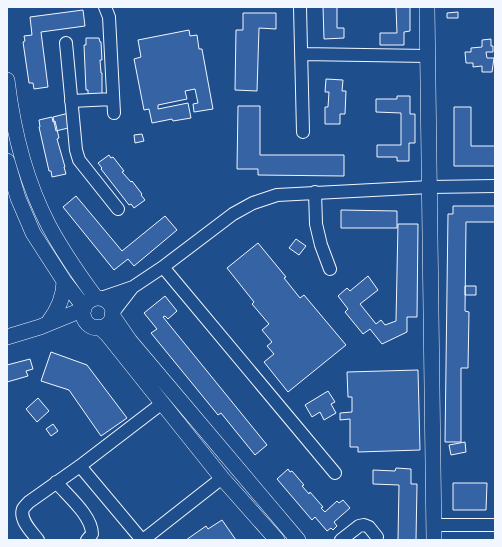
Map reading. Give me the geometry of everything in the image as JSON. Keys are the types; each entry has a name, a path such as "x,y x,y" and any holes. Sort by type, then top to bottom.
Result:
{"main road":[{"path":"428,7 434,540"},
{"path":"7,80 19,143 34,192 91,303"},
{"path":"7,161 18,198 33,233 64,280 91,303"},
{"path":"44,325 60,303 64,288 64,280"},
{"path":"91,303 84,316 94,326 106,334 222,478 277,540"},
{"path":"7,337 44,325 91,303 109,303 111,306 112,315 130,341 298,540"},
{"path":"44,325 64,324 104,326 108,323 112,315"}],"street":[{"path":"104,7 109,16 114,113"},
{"path":"300,7 303,132"},
{"path":"66,43 76,150 79,160 118,209"},
{"path":"301,54 428,56"},
{"path":"72,101 113,99"},
{"path":"91,303 133,287 163,267 233,214 253,203 277,195 430,187 495,186"},
{"path":"315,192 316,224 321,245 330,270"},
{"path":"163,267 335,473"},
{"path":"112,315 133,287"},
{"path":"38,540 25,523 22,515 23,508 161,404"},
{"path":"80,466 143,540 222,478"},
{"path":"56,482 85,515 92,528 92,534 87,540"},
{"path":"341,540 359,526 364,524 369,527 377,537"},
{"path":"434,525 495,525"}],"building":[{"path":"323,7 337,7 337,28 344,28 344,38 324,39"},
{"path":"396,7 410,7 410,31 404,32 404,45 380,45 380,33 397,33"},
{"path":"83,10 85,26 41,32 48,87 34,89 33,83 29,83 23,42 25,41 24,36 32,35 30,17"},
{"path":"458,12 458,18 447,18 447,13"},
{"path":"243,13 276,13 276,29 259,28 257,91 235,90 236,30 243,30"},
{"path":"189,30 190,36 197,35 199,49 202,49 213,109 194,112 193,104 198,103 195,89 185,91 187,99 158,105 158,109 188,103 191,118 173,121 172,119 152,123 149,109 144,110 134,59 141,57 138,40"},
{"path":"86,38 99,38 101,42 102,60 100,60 102,73 102,96 88,96 88,90 86,90 84,45 86,45"},
{"path":"491,39 493,52 486,52 487,58 494,58 492,72 482,72 482,66 473,67 473,63 466,63 465,52 471,52 471,48 482,47 482,40"},
{"path":"326,79 343,80 342,91 346,91 345,114 340,114 340,124 325,124 325,107 328,107 329,92 325,92"},
{"path":"397,96 410,96 410,114 415,114 415,143 409,143 409,161 397,161 397,157 377,157 377,145 401,145 401,113 376,112 376,99 397,99"},
{"path":"238,106 260,106 260,155 344,155 344,176 258,175 258,169 237,169"},
{"path":"454,107 471,107 471,146 495,146 495,166 454,166"},
{"path":"69,113 72,127 56,131 53,117"},
{"path":"52,117 53,122 55,121 59,138 57,139 66,174 52,177 51,171 49,171 39,127 39,120"},
{"path":"142,134 144,141 135,143 134,135"},
{"path":"109,155 111,158 113,157 124,171 122,172 131,182 132,181 145,200 134,208 131,204 129,205 98,163"},
{"path":"76,196 122,251 165,216 177,230 134,266 128,259 114,270 63,207"},
{"path":"453,206 495,206 495,222 466,222 465,311 469,312 468,368 461,368 461,442 445,442 448,214 453,214"},
{"path":"341,210 397,211 397,228 341,228"},
{"path":"398,224 418,224 417,317 407,317 407,332 382,344 370,329 363,334 345,312 348,309 338,296 347,288 350,291 368,276 378,290 360,304 376,324 381,320 385,325 396,321"},
{"path":"296,239 306,246 299,255 289,248"},
{"path":"258,243 286,277 284,278 300,298 304,295 346,345 288,392 264,362 274,354 267,346 272,342 262,330 269,324 252,304 254,302 227,268"},
{"path":"465,286 476,286 476,295 465,295"},
{"path":"165,296 177,311 168,319 165,316 163,317 267,445 255,455 221,413 218,415 151,333 157,329 144,313"},
{"path":"51,352 87,365 127,418 101,436 69,390 41,381"},
{"path":"30,359 33,369 26,371 28,376 7,382 7,365"},
{"path":"418,370 420,450 358,452 358,447 350,447 350,419 340,420 340,413 352,412 352,397 348,397 347,372"},
{"path":"328,391 335,402 331,404 336,413 324,420 320,412 312,417 305,405"},
{"path":"38,398 49,411 37,422 26,409"},
{"path":"53,424 58,431 51,436 46,429"},
{"path":"465,442 466,452 451,455 449,445"},
{"path":"396,468 411,469 411,484 417,484 416,540 398,540 399,485 373,484 373,470 395,471"},
{"path":"288,469 290,472 292,471 304,485 302,486 309,494 310,492 323,507 321,508 325,512 337,501 339,503 343,500 350,508 334,522 337,526 333,530 331,528 327,531 315,517 312,520 277,479"},
{"path":"453,483 487,483 486,510 453,510"},
{"path":"222,520 236,540 186,540 206,526 208,529"}]}
